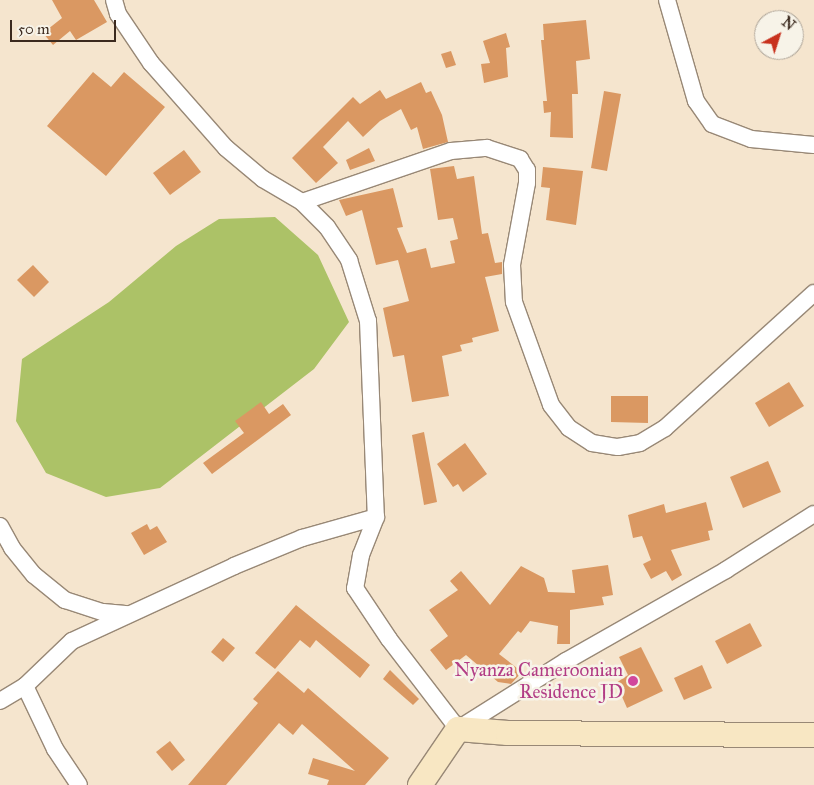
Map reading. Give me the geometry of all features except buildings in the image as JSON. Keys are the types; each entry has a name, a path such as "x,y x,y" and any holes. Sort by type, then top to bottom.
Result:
{"main road":[{"path":"420,785 458,729 508,733 814,734"}],"street":[{"path":"114,0 118,14 151,63 226,148 263,179 302,202 327,227 349,260 368,321 376,517 361,555 355,588 389,640 458,729 566,661 726,570 814,514"},
{"path":"667,0 696,101 712,124 751,139 814,145"},
{"path":"302,202 451,151 487,148 520,159 527,170 527,183 512,265 514,302 551,405 569,428 592,443 618,447 640,443 665,428 814,293"},
{"path":"0,701 25,686 72,641 302,538 376,517"},
{"path":"0,526 12,548 34,575 65,600 102,612 130,614"},
{"path":"25,686 55,749 79,785"}],"green space":[{"path":"275,217 318,255 349,322 314,369 160,488 106,497 46,473 16,421 22,359 109,302 176,246 219,219"}],"place":[{"name":"Nyanza Cameroonian Residence JD","path":"633,681"}]}
